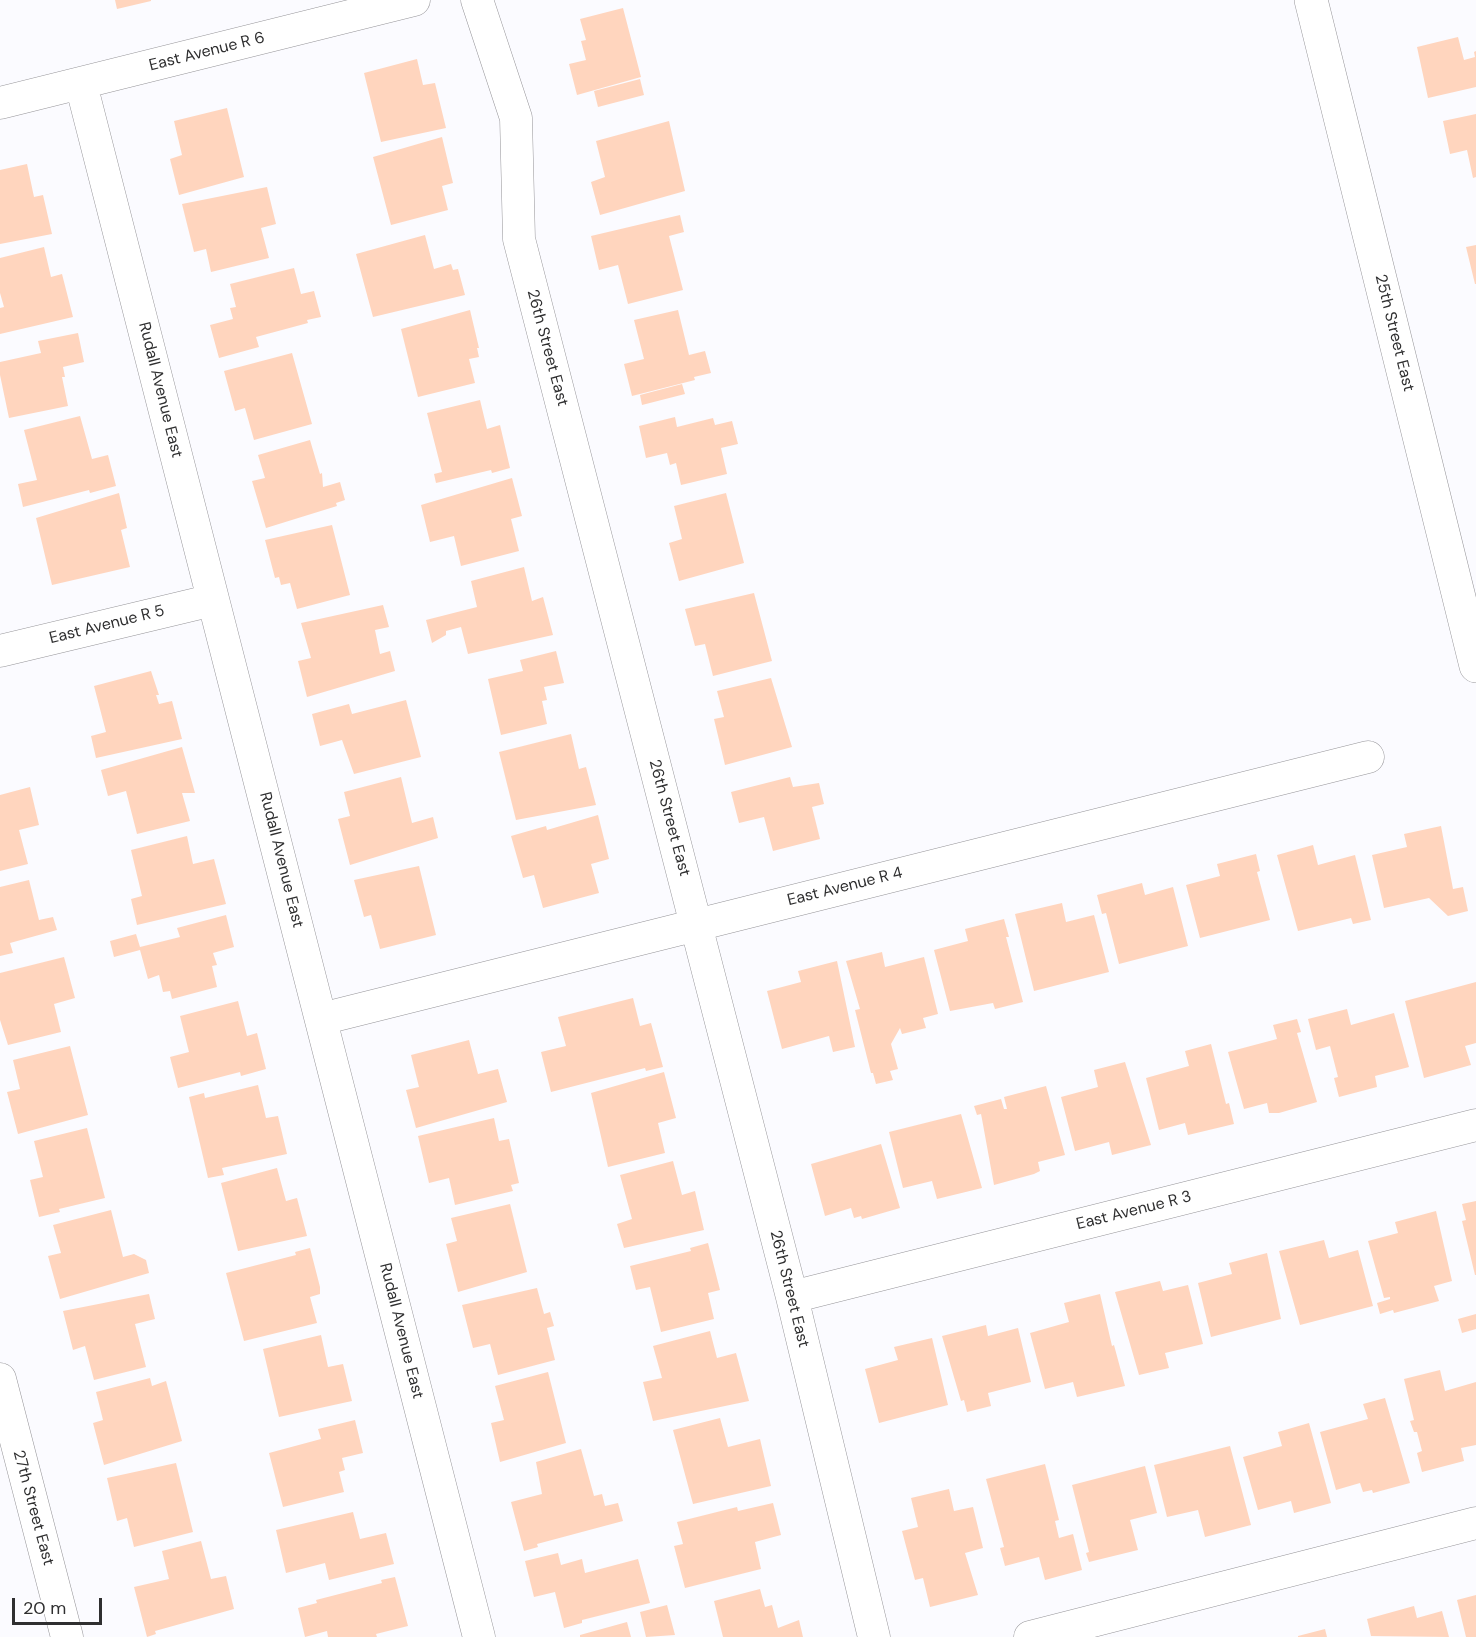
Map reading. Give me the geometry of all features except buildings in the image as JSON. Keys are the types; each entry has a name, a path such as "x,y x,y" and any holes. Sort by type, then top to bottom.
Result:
{"main road":[{"name":"25th Street East","path":"1311,0 1476,666"}],"street":[{"name":"East Avenue R 6","path":"0,103 414,0"},
{"name":"26th Street East","path":"477,0 516,118 519,239 792,1297 874,1637"},
{"name":"Rudall Avenue East","path":"81,84 479,1637"},
{"name":"East Avenue R 5","path":"0,651 213,600"},
{"name":"East Avenue R 4","path":"321,1019 1368,757"},
{"name":"East Avenue R 3","path":"792,1297 1476,1125"},
{"name":"27th Street East","path":"0,1379 11,1467 67,1637"},
{"path":"1030,1637 1476,1523"}]}
